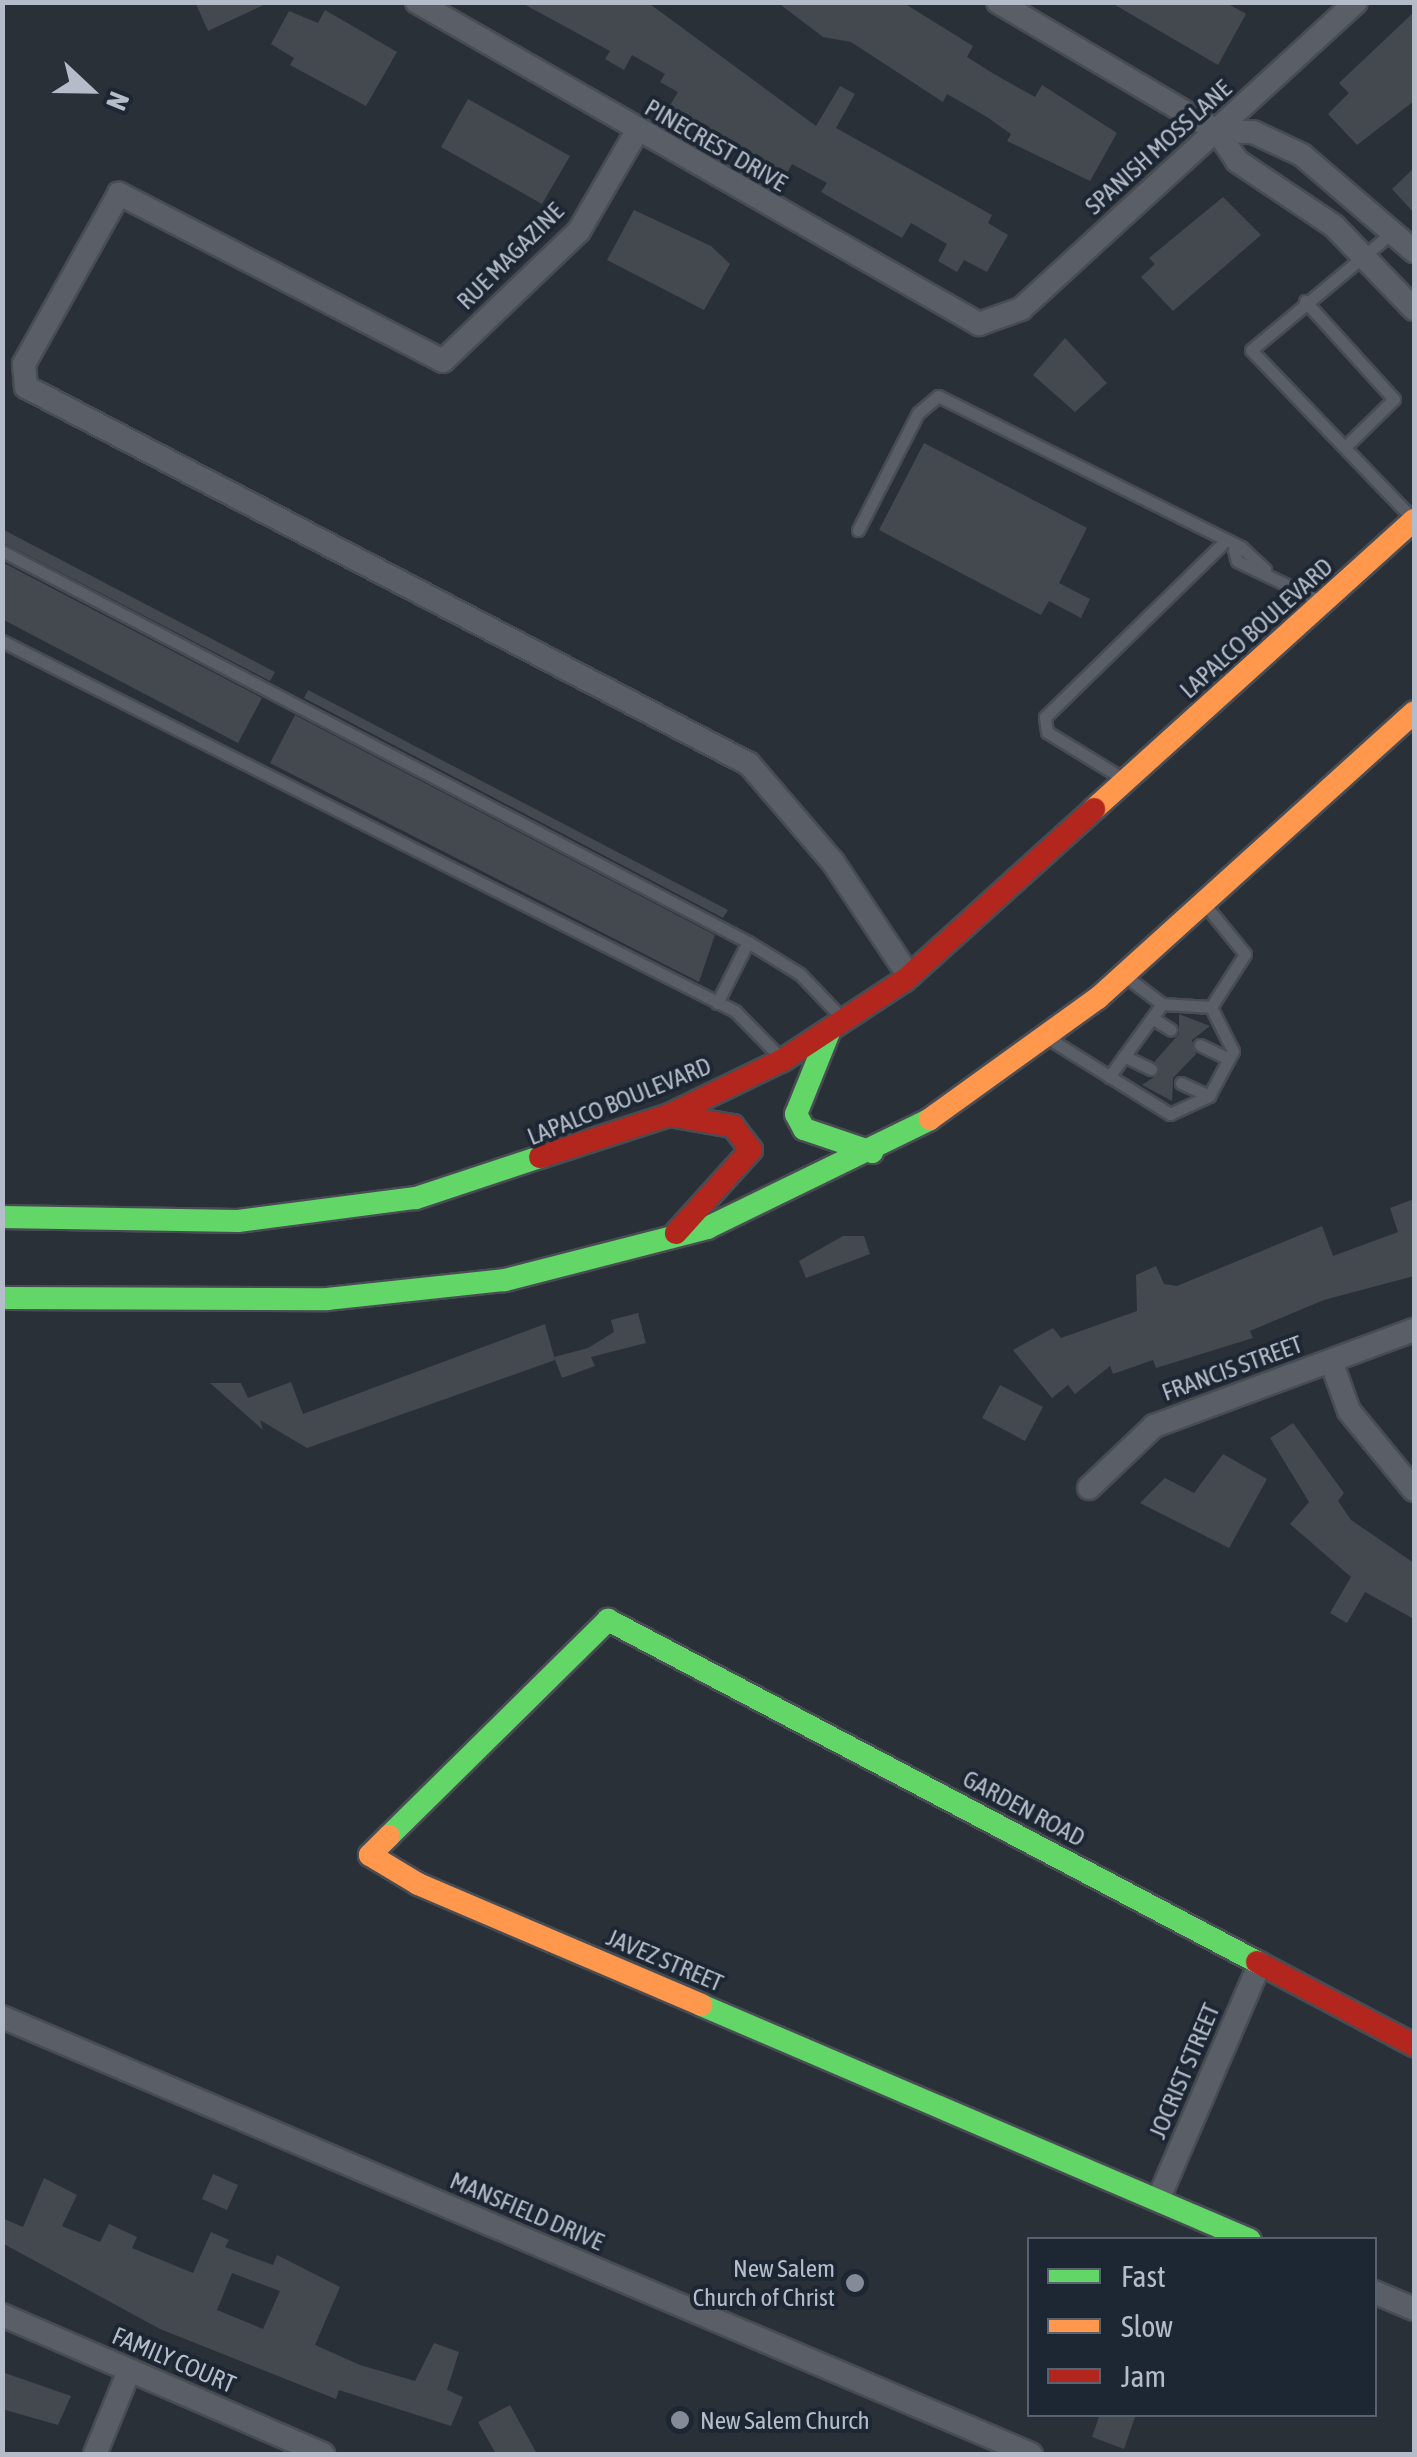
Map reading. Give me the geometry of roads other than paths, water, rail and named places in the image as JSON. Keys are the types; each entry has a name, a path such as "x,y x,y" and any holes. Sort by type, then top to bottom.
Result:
{"main road":[{"name":"LAPALCO BOULEVARD","path":"2,1217 238,1220 416,1198 669,1115 783,1060 909,976 1414,520"},
{"path":"2,1298 327,1299 505,1280 671,1237 872,1152 966,1102 1124,976 1414,712"},
{"path":"837,1026 796,1114 804,1129 872,1152"},
{"path":"669,1115 734,1126 751,1150 671,1237"},
{"name":"GARDEN ROAD","path":"608,1620 1414,2045"},
{"name":"JAVEZ STREET","path":"608,1620 370,1855 418,1884 1243,2237"}],"street":[{"name":"PINECREST DRIVE","path":"417,2 956,317 991,324"},
{"path":"998,2 1217,131 1237,161 1364,255 1414,309"},
{"name":"SPANISH MOSS LANE","path":"991,324 1021,309 1356,2"},
{"name":"RUE MAGAZINE","path":"636,131 579,230 442,360 118,194 24,364 26,387 749,764 833,862 909,976"},
{"path":"1217,131 1253,132 1302,155 1395,230 1414,251"},
{"name":"FRANCIS STREET","path":"1089,1488 1154,1426 1414,1330"},
{"path":"1330,1360 1348,1412 1414,1490"},
{"name":"JOCRIST STREET","path":"1158,2200 1260,1964"},
{"name":"MANSFIELD DRIVE","path":"2,2017 1031,2454"},
{"path":"1377,2293 1414,2310"},
{"name":"FAMILY COURT","path":"2,2315 324,2454"},
{"path":"95,2454 129,2371"}],"lane":[{"path":"1395,230 1304,301 1251,350 1414,520"},
{"path":"1304,301 1394,399 1345,447"},
{"path":"858,530 918,413 938,396 1228,547 1237,561 1265,569 1324,604"},
{"path":"1128,782 1047,732 1046,717 1228,547"},
{"path":"2,551 748,942 800,974 837,1026"},
{"path":"2,641 717,1002 748,1020 783,1060"},
{"path":"1204,904 1245,954 1211,1006"},
{"path":"717,1002 748,942"},
{"path":"1124,976 1162,1004 1211,1006"},
{"path":"1109,1077 1162,1004"},
{"path":"1048,1038 1170,1114 1209,1096 1229,1059 1211,1006"},
{"path":"1152,1018 1171,1030"},
{"path":"1200,1045 1229,1059"},
{"path":"1124,1056 1151,1069"},
{"path":"1181,1083 1209,1096"}],"place":[{"name":"New Salem Church of Christ","path":"855,2283"},
{"name":"New Salem Church","path":"680,2420"}]}
